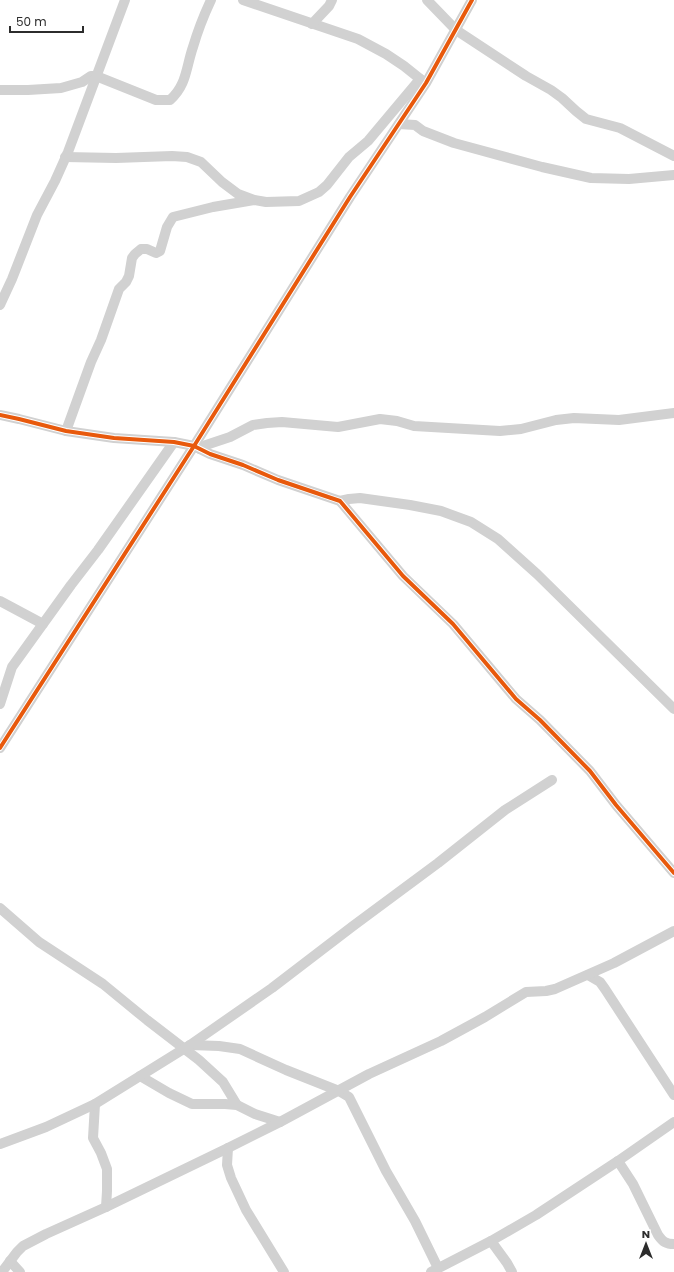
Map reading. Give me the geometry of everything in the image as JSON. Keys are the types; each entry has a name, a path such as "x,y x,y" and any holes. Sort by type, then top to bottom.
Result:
{"street":[{"path":"0,305 12,279 37,215 66,157 125,0"},
{"path":"0,90 61,88 82,82 91,76 96,76 156,100 170,100 178,93 186,75 198,30 211,0"},
{"path":"242,0 358,39 386,54 423,81"},
{"path":"312,24 329,6 332,0"},
{"path":"428,0 456,30 526,76 551,90 586,119 620,128 674,156"},
{"path":"0,748 197,447 350,197 399,124 423,81 456,30 472,0"},
{"path":"66,157 187,157 201,162 238,194 254,200 266,202 299,201 319,192 327,185 349,157 368,141 423,81"},
{"path":"399,124 415,125 423,131 454,143 542,167 591,178 629,178 674,175"},
{"path":"66,431 119,289 126,282 129,276 130,262 135,254 141,249 147,249 156,253 160,251 167,227 174,218 213,207 254,200"},
{"path":"197,447 230,437 254,425 267,422 338,427 380,419 397,421 414,426 500,432 521,429 556,420 574,418 619,420 674,413"},
{"path":"0,415 66,431 114,438 174,442 197,447 210,454 244,465 278,480 340,501 360,498 410,505 441,511 471,522 498,539 537,574 674,710"},
{"path":"0,704 12,667 98,550 174,442"},
{"path":"340,501 402,576 452,624 516,699 540,720 590,771 616,805 674,873"},
{"path":"0,600 43,624"},
{"path":"0,1144 46,1127 95,1104 188,1047 272,988 438,863 505,810 552,780"},
{"path":"0,908 39,942 103,984 147,1020 188,1047 223,1082 237,1105"},
{"path":"2,1272 23,1246 46,1234 106,1207 280,1122 369,1074 454,1034 526,992 546,992 555,989 614,963 674,931"},
{"path":"588,975 600,982 674,1095"},
{"path":"188,1047 219,1046 240,1049 349,1097 386,1172 414,1220 435,1270 492,1241 536,1215 674,1122"},
{"path":"140,1076 169,1093 192,1104 237,1105 255,1114 280,1122"},
{"path":"95,1104 93,1138 107,1169 106,1207"},
{"path":"228,1148 227,1165 231,1178 246,1210 284,1272"},
{"path":"618,1161 633,1184 658,1236 663,1242 674,1244"},
{"path":"492,1241 512,1272"},
{"path":"10,1261 20,1272"}],"cycle path":[{"path":"0,748 194,446 350,197 426,83 472,0"},
{"path":"0,415 66,431 114,438 174,442 194,446 210,454 243,465 278,480 340,501 403,576 453,624 516,699 540,720 590,771 616,805 674,873"}]}
